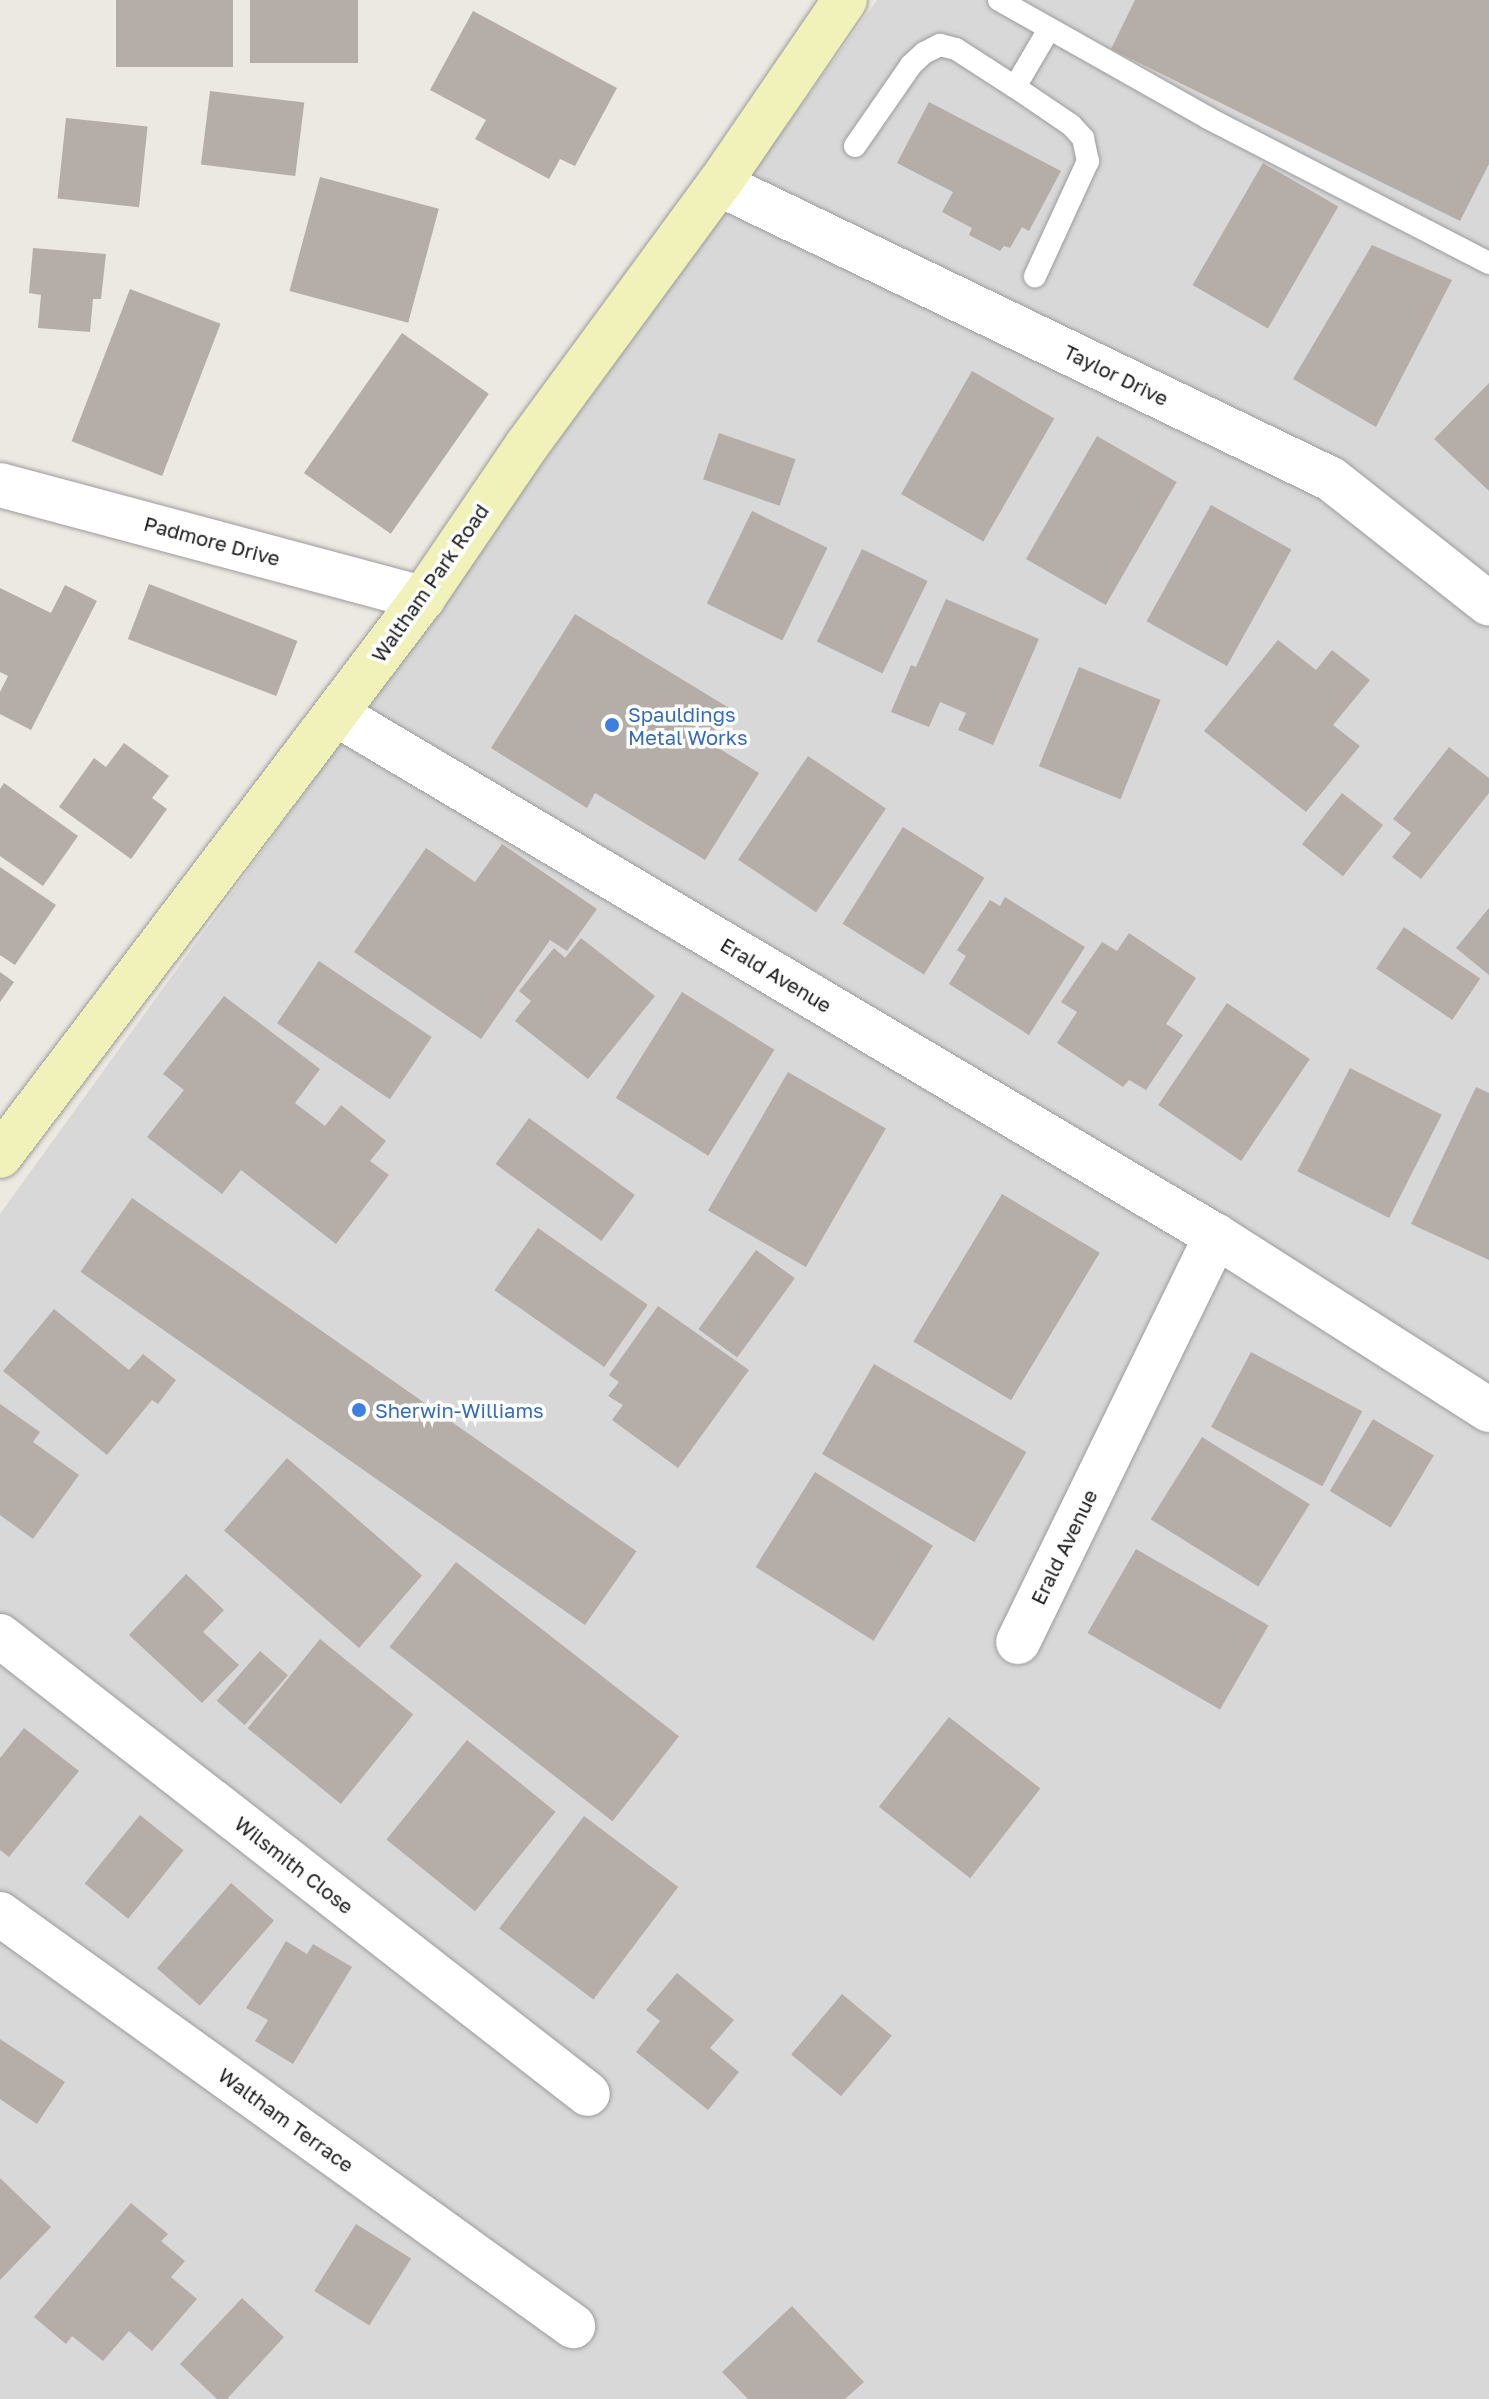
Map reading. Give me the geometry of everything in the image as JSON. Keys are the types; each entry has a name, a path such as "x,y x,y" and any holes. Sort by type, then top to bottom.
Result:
{"main road":[{"name":"Waltham Park Road","path":"6,1135 336,714 423,598 527,445 719,184 845,0"}],"street":[{"name":"Taylor Drive","path":"719,184 1331,479 1489,604"},
{"name":"Padmore Drive","path":"0,485 423,598"},
{"name":"Erald Avenue","path":"336,714 1216,1236 1489,1410"},
{"name":"Erald Avenue","path":"1018,1642 1216,1236"},
{"name":"Wilsmith Close","path":"0,1636 588,2094"},
{"name":"Waltham Terrace","path":"0,1914 573,2326"}],"lane":[{"path":"999,0 1208,118 1489,263"},
{"path":"1015,87 1049,29"},
{"path":"855,146 911,65 933,47 956,49 1071,125 1083,138 1088,161 1035,276"}],"shaded area":[{"path":"877,0 1489,0 1489,2399 0,2399 0,1214"}],"building":[{"path":"116,0 233,0 233,67 116,67"},
{"path":"250,0 358,0 358,63 250,63"},
{"path":"1135,0 1489,0 1489,164 1460,221 1111,49"},
{"path":"473,11 617,88 575,166 560,159 549,179 475,139 486,120 430,90"},
{"path":"210,91 304,103 295,176 201,164"},
{"path":"929,102 1061,171 1029,231 1022,227 1010,248 1004,246 1000,251 969,235 972,228 942,212 953,192 897,163"},
{"path":"66,118 148,127 139,207 58,199"},
{"path":"1263,163 1338,206 1268,329 1192,285"},
{"path":"320,177 439,209 408,323 289,291"},
{"path":"1372,245 1452,280 1376,427 1293,379"},
{"path":"33,248 106,254 101,299 93,299 90,332 38,328 41,295 29,293"},
{"path":"130,289 221,324 162,476 72,441"},
{"path":"402,333 489,394 391,534 304,473"},
{"path":"972,371 1054,418 983,541 901,494"},
{"path":"1489,383 1489,491 1434,439"},
{"path":"719,433 796,459 780,506 703,479"},
{"path":"1097,436 1177,482 1106,605 1026,559"},
{"path":"1211,505 1291,550 1227,666 1147,621"},
{"path":"752,511 827,548 782,640 707,604"},
{"path":"862,549 928,581 882,674 817,642"},
{"path":"149,584 297,641 276,696 128,639"},
{"path":"65,585 97,601 31,730 0,714 0,692 8,676 0,672 0,588 51,613"},
{"path":"946,599 1039,639 993,745 958,730 966,713 940,702 929,727 891,712 911,665 916,667"},
{"name":"Spauldings Metal Works","path":"575,614 729,708 707,741 759,773 705,860 595,793 587,808 491,748"},
{"path":"1278,640 1316,670 1332,650 1370,680 1333,725 1360,746 1306,812 1204,731"},
{"path":"1079,667 1161,700 1121,799 1039,766"},
{"path":"124,743 169,776 152,798 167,809 131,859 59,807 94,758 106,767"},
{"path":"1449,747 1489,778 1489,793 1421,879 1392,857 1411,833 1393,819"},
{"path":"808,756 886,809 816,912 738,860"},
{"path":"4,783 78,836 43,886 0,856 0,789"},
{"path":"1342,793 1383,825 1343,876 1302,844"},
{"path":"903,827 984,878 924,975 843,924"},
{"path":"502,844 597,909 567,951 550,940 481,1039 354,952 426,848 475,882"},
{"path":"0,867 56,905 15,965 0,955"},
{"path":"1005,897 1085,947 1029,1035 949,984 966,956 957,950 990,900 1000,906"},
{"path":"1489,908 1489,975 1456,948"},
{"path":"1404,927 1480,978 1452,1020 1376,968"},
{"path":"1129,933 1196,978 1166,1024 1183,1035 1146,1090 1129,1080 1123,1087 1057,1043 1077,1012 1061,1002 1102,942 1117,951"},
{"path":"581,938 655,996 588,1079 515,1021 531,1001 519,991 554,948 565,958"},
{"path":"319,961 432,1037 390,1099 277,1023"},
{"path":"0,972 14,982 0,1002"},
{"path":"682,992 774,1050 708,1156 616,1098"},
{"path":"224,996 320,1069 295,1103 325,1126 341,1105 386,1141 370,1161 389,1175 336,1244 241,1170 222,1194 147,1137 184,1090 163,1074"},
{"path":"1227,1003 1310,1059 1241,1161 1158,1105"},
{"path":"1350,1068 1442,1115 1389,1218 1297,1171"},
{"path":"788,1072 886,1128 806,1267 708,1211"},
{"path":"1476,1087 1489,1093 1489,1260 1411,1224"},
{"path":"529,1118 635,1195 601,1241 495,1164"},
{"path":"1002,1194 1100,1253 1011,1400 913,1341"},
{"name":"Sherwin-Williams","path":"132,1198 637,1551 585,1625 80,1272"},
{"path":"538,1228 648,1305 604,1367 494,1290"},
{"path":"756,1250 795,1278 737,1357 698,1329"},
{"path":"658,1306 749,1370 678,1468 612,1420 623,1405 608,1396 619,1382 609,1375"},
{"path":"54,1309 129,1370 143,1354 176,1380 158,1404 152,1400 107,1455 3,1371"},
{"path":"1251,1352 1362,1411 1322,1486 1211,1427"},
{"path":"874,1364 1026,1452 974,1542 822,1454"},
{"path":"0,1404 40,1432 33,1442 79,1475 33,1539 0,1515"},
{"path":"1373,1419 1434,1456 1391,1528 1330,1491"},
{"path":"1202,1437 1310,1504 1258,1587 1151,1519"},
{"path":"287,1458 422,1575 359,1648 224,1530"},
{"path":"815,1472 933,1546 874,1641 756,1567"},
{"path":"1136,1549 1269,1626 1220,1710 1088,1633"},
{"path":"456,1562 679,1736 613,1821 390,1647"},
{"path":"186,1574 224,1610 203,1632 239,1665 202,1703 129,1635"},
{"path":"320,1639 413,1715 341,1804 248,1728"},
{"path":"260,1651 288,1675 245,1725 217,1701"},
{"path":"949,1717 1040,1788 970,1878 879,1807"},
{"path":"24,1728 79,1771 9,1857 0,1850 0,1758"},
{"path":"467,1740 556,1812 475,1911 386,1839"},
{"path":"140,1815 184,1850 128,1919 85,1883"},
{"path":"584,1816 678,1887 593,2000 499,1929"},
{"path":"231,1883 274,1920 200,2006 157,1968"},
{"path":"286,1941 307,1954 313,1944 352,1967 293,2064 255,2041 268,2020 246,2008"},
{"path":"677,1973 734,2020 710,2048 739,2072 708,2110 636,2052 660,2021 646,2010"},
{"path":"842,1994 892,2036 841,2096 791,2055"},
{"path":"0,2039 65,2082 37,2124 0,2099"},
{"path":"0,2178 51,2227 0,2280"},
{"path":"131,2203 168,2234 161,2241 185,2261 171,2277 197,2299 152,2351 129,2331 103,2361 72,2336 66,2344 34,2317"},
{"path":"356,2224 411,2258 369,2325 314,2291"},
{"path":"242,2298 284,2337 227,2399 217,2399 180,2364"},
{"path":"792,2306 864,2382 845,2399 748,2399 722,2372"}],"place":[{"name":"Spauldings Metal Works","path":"612,725"},
{"name":"Sherwin-Williams","path":"359,1410"}]}
